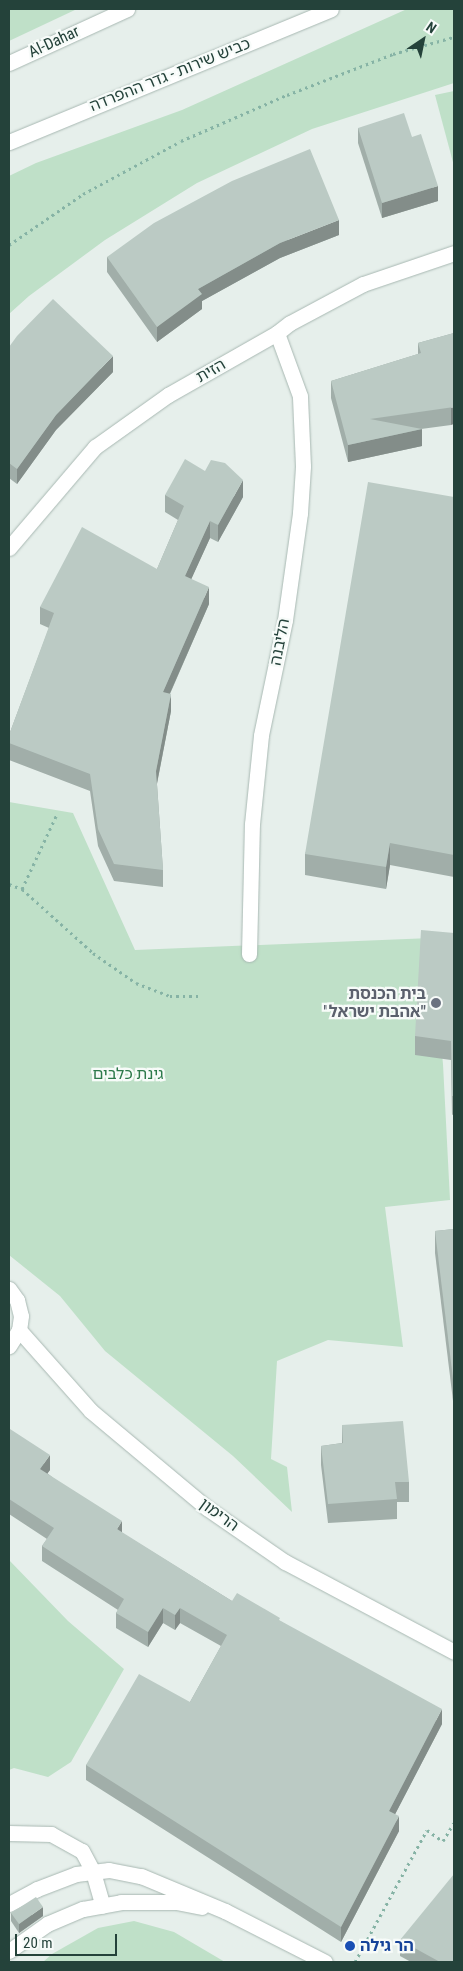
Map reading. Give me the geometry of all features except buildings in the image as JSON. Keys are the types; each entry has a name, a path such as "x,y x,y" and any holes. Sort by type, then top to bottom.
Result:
{"street":[{"name":"Al-Dahar","path":"9,63 127,9"},
{"name":"כביש שירות - גדר ההפרדה","path":"9,142 331,9"},
{"name":"הזית","path":"9,548 49,497 95,447 168,395 277,333 290,323 363,284 454,253"},
{"name":"הליבנה","path":"249,954 252,824 261,735 285,620 304,466 300,396 277,333"},
{"path":"9,1289 17,1300 20,1316 19,1330 9,1346"},
{"name":"הרימון","path":"19,1330 91,1411 207,1508 285,1562 454,1652"},
{"path":"9,1833 51,1834 82,1851 93,1872 103,1906"},
{"path":"9,1904 38,1889 68,1877 108,1870 141,1876 225,1911 326,1962"},
{"path":"9,1951 47,1924 83,1909 121,1902 176,1902 225,1911"}],"path":[{"path":"9,245 82,194 181,141 393,54 454,38"},
{"path":"22,890 56,816"},
{"path":"9,884 22,890 87,948 136,982 170,996 199,996"},
{"path":"355,1962 427,1830 443,1841 454,1823"}],"green space":[{"path":"9,9 77,9 9,41"},
{"path":"407,9 454,9 454,83 312,129 197,183 105,240 29,296 9,314 9,176 36,163 182,110"},
{"path":"454,91 454,166 435,95"},
{"name":"גינת כלבים","path":"9,802 73,813 135,950 431,938 443,1064 450,1200 385,1207 403,1347 328,1340 277,1361 271,1459 287,1467 292,1512 233,1456 105,1351 60,1296 9,1255"},
{"path":"9,1560 68,1621 124,1669 71,1762 48,1777 14,1768 9,1770"},
{"path":"134,1921 174,1932 225,1962 43,1962 52,1954 98,1928"}],"place":[{"name":"בית הכנסת \"אהבת ישראל\"","path":"436,1003"},
{"name":"הר גילה","path":"350,1946"}]}
